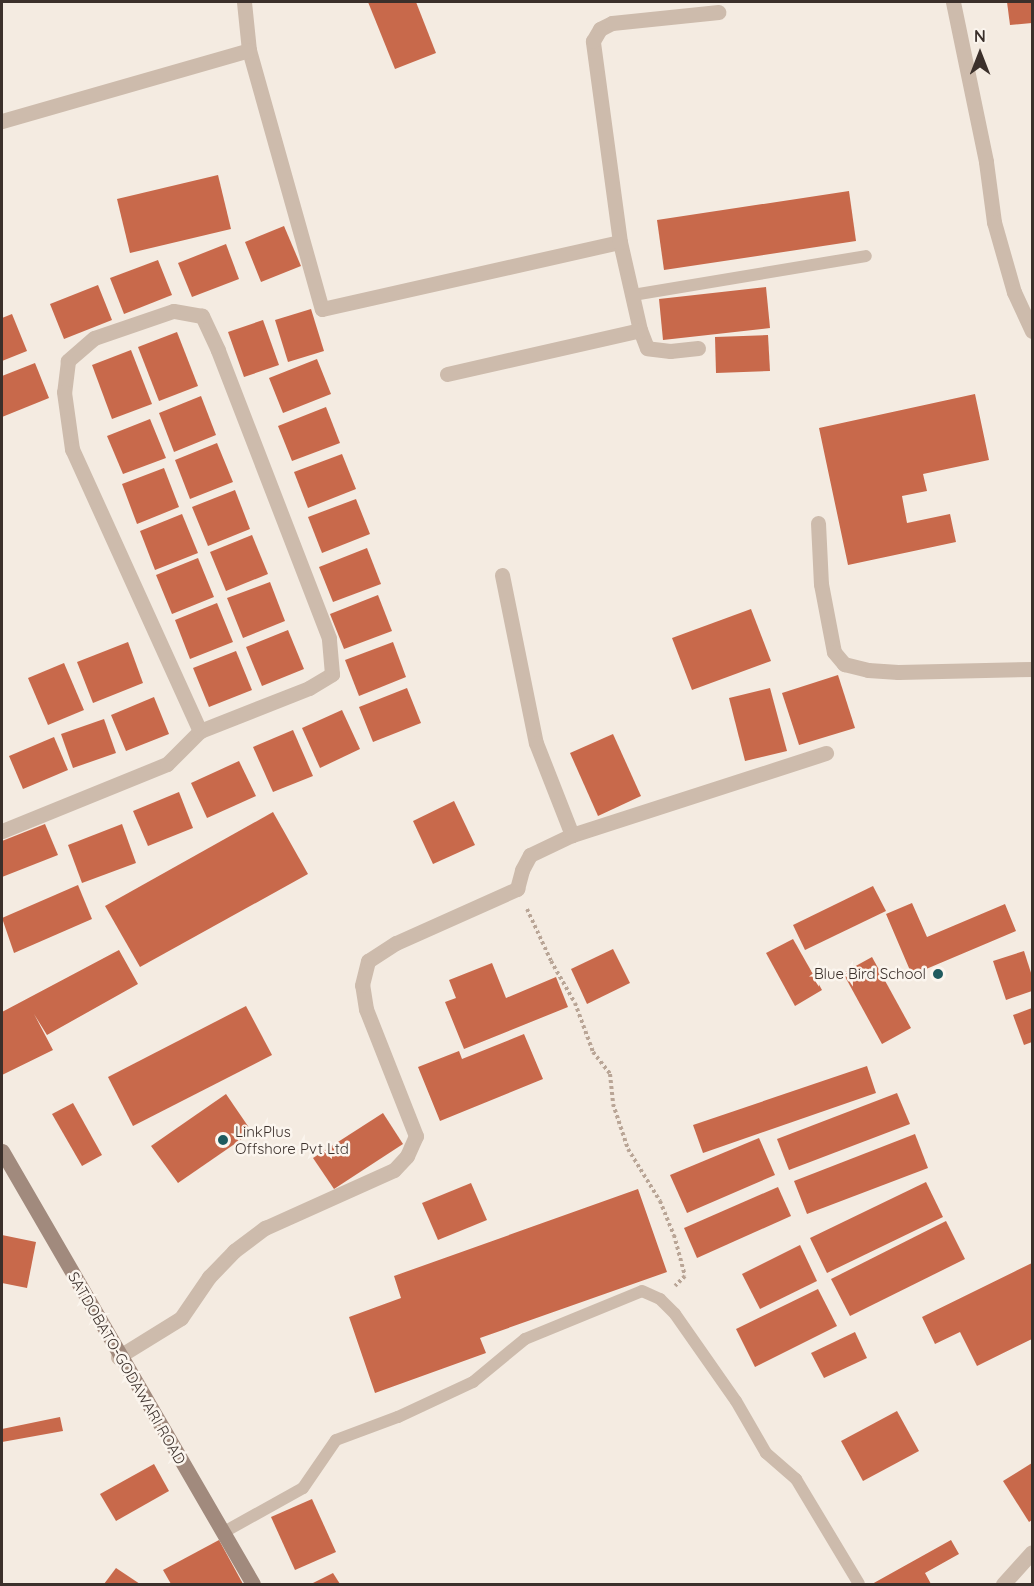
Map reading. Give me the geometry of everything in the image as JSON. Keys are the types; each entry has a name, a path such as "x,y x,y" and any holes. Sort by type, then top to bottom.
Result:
{"street":[{"path":"244,2 249,50 322,309 620,242"},
{"path":"952,2 986,162 994,222 1014,292 1032,331"},
{"path":"698,348 670,351 647,348 640,330 620,242 593,42 600,29 612,23 718,12"},
{"path":"2,121 249,50"},
{"path":"2,831 167,764 200,731 309,688 332,674 329,638 218,350 202,316 173,311 94,338 68,361 64,392 72,449 200,731"},
{"path":"447,374 640,330"},
{"path":"818,523 821,584 834,652 844,664 868,670 898,672 1032,669"},
{"path":"502,575 536,743 572,835"},
{"path":"118,1357 181,1318 215,1270 234,1251 265,1228 394,1170 407,1156 416,1136 366,1009 362,985 368,961 396,944 518,889 522,870 530,855 572,835 826,753"},
{"name":"SATDOBATO-GODAWARI ROAD","path":"2,1151 118,1357 253,1584"},
{"path":"1003,1584 1032,1552"}],"lane":[{"path":"633,295 866,256"},
{"path":"224,1532 303,1488 336,1440 398,1416 473,1382 525,1339 642,1291 660,1299 675,1314 736,1401 766,1453 796,1479 859,1584"}],"path":[{"path":"518,889 551,961 575,1003 593,1052 610,1074 613,1104 628,1149 660,1201 674,1235 686,1276 660,1299"}],"building":[{"path":"368,2 416,2 436,53 395,69"},
{"path":"1007,2 1032,2 1032,23 1010,25"},
{"path":"218,175 231,229 130,253 117,199"},
{"path":"849,191 856,241 664,270 657,220"},
{"path":"284,226 301,266 261,282 245,242"},
{"path":"226,244 239,279 192,297 178,263"},
{"path":"158,260 172,295 124,314 110,278"},
{"path":"98,285 112,320 64,339 50,304"},
{"path":"766,287 770,328 663,340 659,299"},
{"path":"311,309 324,351 288,362 275,320"},
{"path":"12,314 27,351 2,361 2,318"},
{"path":"263,320 279,365 244,377 228,332"},
{"path":"177,332 198,386 159,401 138,347"},
{"path":"768,335 770,371 716,373 715,337"},
{"path":"131,350 152,404 112,419 92,365"},
{"path":"317,359 331,394 283,413 269,378"},
{"path":"35,363 49,398 2,417 2,376"},
{"path":"975,394 989,460 923,474 927,491 902,496 907,523 950,514 956,542 848,565 819,428"},
{"path":"201,396 216,435 174,452 159,413"},
{"path":"326,407 340,443 292,461 278,426"},
{"path":"150,419 166,458 123,474 107,436"},
{"path":"217,443 233,482 190,499 175,460"},
{"path":"342,454 356,489 308,508 294,472"},
{"path":"164,468 179,507 137,524 122,484"},
{"path":"235,490 250,529 208,546 192,507"},
{"path":"356,499 370,534 322,553 308,517"},
{"path":"182,514 198,553 155,570 140,531"},
{"path":"252,535 268,574 226,591 210,552"},
{"path":"367,548 381,584 333,602 319,567"},
{"path":"198,558 214,597 172,614 156,575"},
{"path":"270,582 285,621 243,638 227,598"},
{"path":"378,595 392,631 344,649 330,614"},
{"path":"217,603 233,642 190,659 175,620"},
{"path":"751,609 771,661 692,690 672,638"},
{"path":"288,630 304,669 262,686 246,647"},
{"path":"128,642 143,683 93,703 77,662"},
{"path":"393,642 406,677 359,696 345,660"},
{"path":"236,651 252,690 209,707 193,668"},
{"path":"64,663 84,710 48,725 28,678"},
{"path":"838,675 855,728 799,745 782,693"},
{"path":"407,688 421,723 373,742 359,707"},
{"path":"770,688 787,751 745,761 729,698"},
{"path":"154,697 169,734 126,751 111,715"},
{"path":"342,710 360,749 320,768 302,728"},
{"path":"104,719 116,753 73,768 61,734"},
{"path":"293,730 313,776 273,792 253,747"},
{"path":"613,734 641,796 598,816 570,753"},
{"path":"54,737 68,770 23,789 9,756"},
{"path":"239,761 256,796 207,818 191,783"},
{"path":"179,792 193,828 148,846 133,811"},
{"path":"454,801 475,845 433,864 413,821"},
{"path":"273,812 308,874 140,967 105,906"},
{"path":"45,824 58,855 2,877 2,841"},
{"path":"122,824 136,863 82,883 68,845"},
{"path":"78,885 92,919 14,953 2,918"},
{"path":"873,886 886,911 805,950 793,925"},
{"path":"912,903 927,937 1005,904 1016,931 912,975 886,914"},
{"path":"793,939 822,990 795,1006 766,953"},
{"path":"613,949 630,983 587,1004 571,969"},
{"path":"119,950 138,984 47,1035 34,1014 53,1050 2,1075 2,1012"},
{"path":"1024,951 1032,976 1032,991 1006,1000 993,961"},
{"path":"872,957 911,1028 882,1044 843,973"},
{"path":"492,963 506,998 556,977 568,1007 464,1049 445,1002 456,998 449,980"},
{"path":"246,1006 272,1055 133,1126 108,1077"},
{"path":"1032,1008 1032,1042 1024,1045 1013,1015"},
{"path":"524,1034 543,1079 440,1121 418,1067 459,1051 462,1059"},
{"path":"867,1066 876,1093 703,1153 693,1125"},
{"path":"897,1093 910,1124 789,1170 777,1139"},
{"path":"226,1094 252,1132 178,1183 151,1146"},
{"path":"73,1103 102,1155 82,1166 52,1114"},
{"path":"383,1113 403,1144 334,1189 313,1158"},
{"path":"915,1134 928,1168 807,1214 794,1181"},
{"path":"759,1138 775,1175 687,1213 670,1175"},
{"path":"926,1182 943,1217 827,1273 810,1238"},
{"path":"471,1183 487,1220 438,1240 422,1203"},
{"path":"778,1187 791,1216 697,1258 684,1228"},
{"path":"638,1189 667,1272 480,1338 486,1353 375,1393 349,1317 401,1298 394,1276"},
{"path":"946,1221 965,1259 850,1316 831,1279"},
{"path":"2,1235 36,1242 27,1288 2,1283"},
{"path":"800,1245 817,1281 760,1309 742,1274"},
{"path":"1032,1263 1032,1339 977,1366 960,1332 935,1344 922,1317"},
{"path":"818,1289 837,1326 755,1367 736,1329"},
{"path":"855,1332 867,1358 824,1378 811,1353"},
{"path":"897,1411 919,1451 863,1481 841,1441"},
{"path":"60,1417 63,1431 2,1442 2,1429"},
{"path":"1032,1463 1032,1520 1029,1522 1003,1481"},
{"path":"154,1464 169,1491 116,1521 100,1494"},
{"path":"312,1499 336,1552 295,1570 271,1517"},
{"path":"219,1540 243,1584 171,1584 163,1570"},
{"path":"951,1540 959,1554 925,1573 931,1584 872,1584"},
{"path":"116,1568 140,1584 104,1584"},
{"path":"333,1573 340,1584 311,1584"}],"place":[{"name":"Blue Bird School","path":"938,974"},
{"name":"LinkPlus Offshore Pvt Ltd","path":"223,1140"}]}
